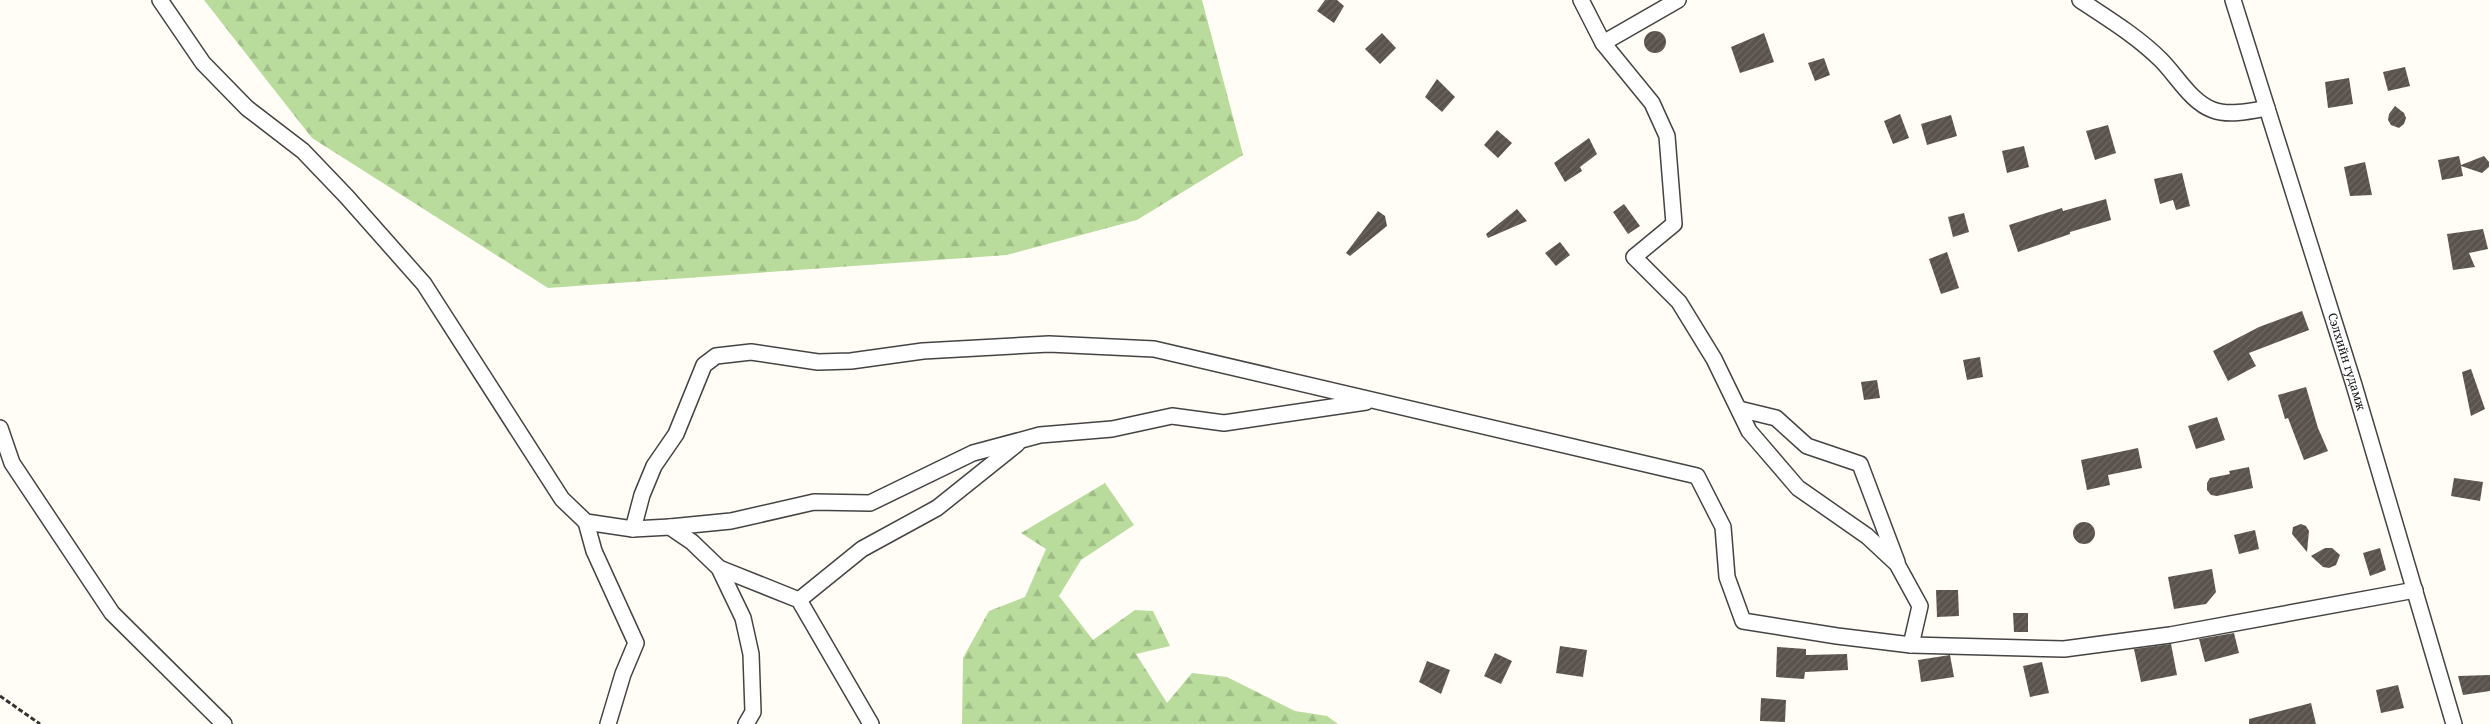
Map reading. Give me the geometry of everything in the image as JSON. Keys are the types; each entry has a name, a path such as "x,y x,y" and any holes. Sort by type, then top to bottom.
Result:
{"street":[{"path":"160,0 203,63 247,108 303,151 347,197 424,284 562,499 586,522 594,551 636,644 623,674 608,724"},
{"path":"1581,0 1603,43 1652,103 1667,136 1674,224 1634,257 1679,302 1714,359 1749,431 1798,488 1867,536 1897,564"},
{"path":"1603,43 1678,0"},
{"path":"2080,0 2126,31 2160,59 2194,98 2214,111 2239,112 2267,108"},
{"name":"Сэлхийн гудамж","path":"2233,0 2354,385 2454,724"},
{"path":"633,529 642,495 654,466 676,434 704,365 716,356 751,352 818,362 851,361 923,351 1049,344 1154,349 1697,476 1723,527 1727,577 1743,620 1837,636 1911,645 2064,649 2170,635 2415,590"},
{"path":"586,522 633,529 670,527 731,521 814,502 870,503 973,453 1040,436 1112,429 1172,416 1224,423 1375,401"},
{"path":"1738,409 1776,418 1807,446 1860,464 1897,564 1920,606 1911,645"},
{"path":"0,428 12,463 112,614 224,724"},
{"path":"799,600 862,549 937,508 1022,440"},
{"path":"670,527 692,542 719,568 743,618 751,654 753,712 746,724"},
{"path":"719,568 799,600 871,724"}],"path":[{"path":"0,696 40,724"}],"green space":[{"path":"204,0 1202,0 1243,155 1137,220 1007,255 548,288 312,138"},
{"path":"1105,483 1134,525 1081,560 1059,596 1093,640 1135,610 1153,611 1170,646 1136,654 1167,703 1192,673 1227,677 1295,711 1327,716 1338,724 962,724 963,658 989,611 1025,597 1046,549 1021,533"}],"building":[{"path":"1325,0 1337,0 1344,6 1334,23 1317,11"},
{"path":"1651,31 1659,31 1666,38 1666,46 1659,53 1651,53 1644,46 1644,38"},
{"path":"1382,33 1396,48 1380,64 1365,49"},
{"path":"1764,33 1774,62 1740,73 1731,47"},
{"path":"1824,58 1830,75 1815,81 1808,63"},
{"path":"2405,67 2410,86 2388,91 2383,72"},
{"path":"2349,78 2353,104 2328,108 2325,82"},
{"path":"1437,79 1455,97 1442,112 1425,97"},
{"path":"2395,106 2404,113 2406,118 2404,124 2399,128 2391,125 2388,120 2389,114"},
{"path":"1900,114 1909,138 1893,144 1884,121"},
{"path":"1951,115 1957,136 1927,145 1921,124"},
{"path":"2108,125 2116,153 2095,160 2086,131"},
{"path":"1497,130 1512,143 1498,158 1484,145"},
{"path":"1589,138 1597,154 1580,167 1582,171 1565,182 1554,163"},
{"path":"2024,146 2029,167 2007,173 2002,151"},
{"path":"2459,156 2461,165 2484,156 2489,162 2489,167 2482,173 2461,166 2463,176 2442,180 2438,160"},
{"path":"2365,162 2372,195 2350,196 2344,167"},
{"path":"2182,173 2190,206 2176,210 2173,200 2160,204 2154,179"},
{"path":"2106,199 2111,220 2070,232 2070,234 2018,252 2009,225 2062,208 2063,211"},
{"path":"1624,204 1640,226 1628,234 1613,212"},
{"path":"1517,209 1527,221 1488,238 1486,234"},
{"path":"1378,211 1385,216 1387,226 1350,256 1346,253"},
{"path":"1964,213 1969,232 1953,237 1948,217"},
{"path":"2483,229 2488,249 2469,253 2475,267 2453,270 2447,234"},
{"path":"1560,242 1570,255 1556,266 1545,253"},
{"path":"1947,252 1959,288 1941,294 1929,259"},
{"path":"2302,311 2309,330 2249,353 2256,366 2228,381 2213,351 2259,327"},
{"path":"1980,357 1983,377 1967,380 1963,360"},
{"path":"2471,369 2485,409 2471,416 2462,372"},
{"path":"1877,380 1880,398 1864,400 1861,382"},
{"path":"2306,387 2318,428 2328,451 2304,460 2288,418 2285,419 2278,395"},
{"path":"2217,417 2225,440 2196,449 2188,426"},
{"path":"2138,448 2142,468 2108,475 2110,485 2087,490 2081,460"},
{"path":"2249,467 2253,488 2217,496 2211,495 2207,490 2207,483 2210,478 2230,474 2229,471"},
{"path":"2454,478 2483,482 2480,501 2451,496"},
{"path":"2080,522 2088,522 2095,529 2095,537 2088,544 2080,544 2073,537 2073,529"},
{"path":"2301,524 2306,526 2309,531 2307,552 2292,534 2293,527"},
{"path":"2255,530 2259,549 2239,554 2234,535"},
{"path":"2325,548 2332,548 2340,555 2336,565 2329,568 2323,567 2311,556"},
{"path":"2380,548 2386,570 2370,576 2363,553"},
{"path":"2212,569 2216,592 2206,604 2174,609 2168,577"},
{"path":"1936,590 1958,590 1959,616 1937,617"},
{"path":"2013,613 2028,613 2028,632 2014,632"},
{"path":"2234,633 2239,653 2205,662 2199,639"},
{"path":"2171,644 2177,675 2141,682 2134,649"},
{"path":"1560,646 1587,650 1583,677 1556,673"},
{"path":"1777,647 1806,649 1806,655 1847,654 1848,670 1805,672 1804,679 1776,677"},
{"path":"1495,653 1512,661 1501,684 1484,676"},
{"path":"1950,655 1954,677 1921,682 1918,660"},
{"path":"1427,661 1450,670 1441,694 1419,682"},
{"path":"2042,662 2049,693 2030,697 2023,666"},
{"path":"2490,675 2490,691 2463,695 2458,676"},
{"path":"2398,685 2404,708 2381,713 2376,690"},
{"path":"1761,698 1786,700 1785,722 1760,721"},
{"path":"2311,703 2316,724 2249,724 2249,719"}]}
